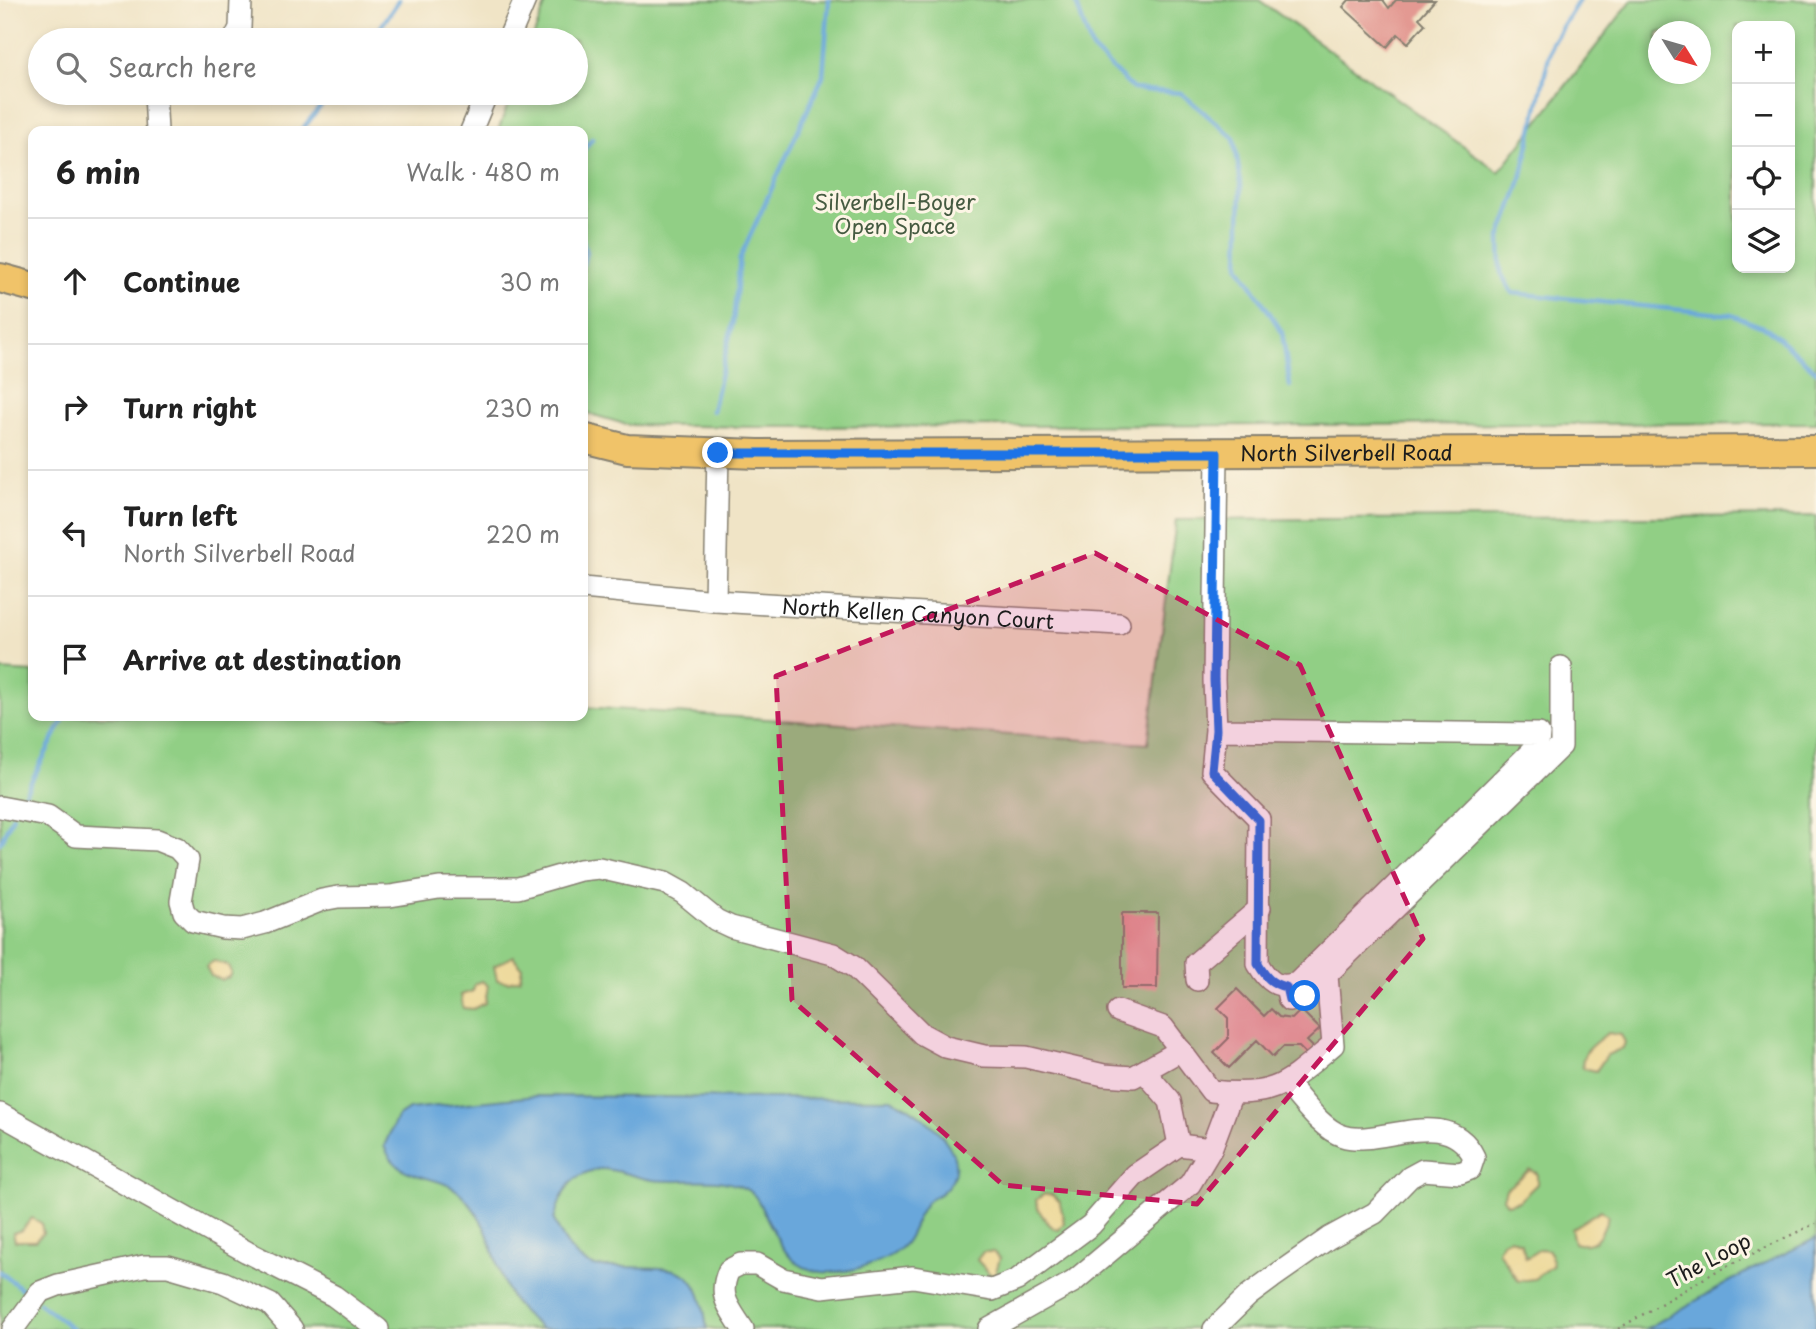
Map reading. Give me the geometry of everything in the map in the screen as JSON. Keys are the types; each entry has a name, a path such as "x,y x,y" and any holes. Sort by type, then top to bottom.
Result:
{"main road":[{"path":"0,278 28,286"},
{"name":"North Silverbell Road","path":"588,439 626,449 718,453 1816,450"}],"street":[{"path":"240,28 241,0"},
{"path":"513,28 525,0"},
{"path":"156,105 157,126"},
{"path":"473,126 482,105"},
{"path":"715,601 718,453"},
{"path":"1216,730 1539,734 1538,745 1297,983 1286,987 1275,985 1266,978 1258,964 1259,820 1212,771 1216,730 1214,680 1217,453"},
{"name":"North Kellen Canyon Court","path":"588,588 715,601 1119,624"},
{"path":"1286,987 1289,1000 1305,996 1561,746 1561,667"},
{"path":"0,807 48,816 76,836 157,840 177,848 188,860 181,901 184,912 193,920 223,928 242,929 265,923 322,900 338,897 390,896 439,888 518,888 580,870 599,868 665,884 683,893 716,920 731,927 833,954 854,967 922,1034 946,1047 985,1056 1026,1057 1104,1075 1133,1077 1181,1050"},
{"path":"1197,980 1196,963 1260,908"},
{"path":"1118,1011 1163,1027 1210,1091 1247,1095 1287,1084 1333,1045 1327,976"},
{"path":"1143,1071 1170,1101 1179,1145"},
{"path":"1214,1329 1249,1295 1272,1278 1329,1238 1375,1213 1410,1177 1423,1170 1460,1173 1471,1169 1474,1157 1469,1146 1431,1130 1343,1136 1328,1128 1287,1084"},
{"path":"989,1329 1073,1282 1190,1184 1211,1149 1232,1093"},
{"path":"0,1114 259,1258 334,1296 378,1329"},
{"path":"743,1329 725,1302 722,1285 729,1270 741,1264 757,1264 783,1279 822,1287 913,1277 992,1290 1017,1280 1091,1224 1135,1175 1179,1145 1211,1149"},
{"path":"13,1329 40,1292 58,1285 144,1266 168,1266 223,1282 270,1304 292,1329"}],"path":[{"name":"The Loop","path":"1618,1329 1715,1272 1816,1223"}],"highlighted area":[{"path":"1095,553 1300,665 1423,939 1197,1204 1003,1185 792,1000 776,676"}],"green space":[{"name":"Silverbell-Boyer Open Space","path":"547,0 1259,0 1499,172 1632,0 1816,0 1816,423 755,427 628,425 588,413 588,126 500,126 508,105 588,105 588,28 536,28"},
{"path":"1816,516 1816,1329 0,1329 0,670 28,672 28,721 588,721 588,707 1148,744 1176,520"}],"sand":[{"path":"513,956 522,967 520,979 508,982 497,980 494,966"},
{"path":"214,961 227,965 231,972 229,977 222,980 211,976 206,966"},
{"path":"482,981 488,986 485,1003 473,1009 463,1008 461,995 473,991 475,984"},
{"path":"1608,1033 1621,1035 1625,1042 1623,1048 1607,1055 1596,1071 1583,1068 1586,1052"},
{"path":"1530,1170 1537,1173 1537,1184 1519,1201 1507,1204 1503,1198 1506,1189"},
{"path":"1044,1194 1053,1195 1060,1202 1064,1223 1059,1230 1048,1223 1039,1209 1036,1200"},
{"path":"1601,1210 1608,1216 1604,1229 1597,1238 1587,1244 1574,1243 1571,1229"},
{"path":"32,1218 41,1223 43,1233 35,1241 15,1241 13,1233 22,1230"},
{"path":"1510,1238 1521,1243 1526,1258 1540,1249 1549,1250 1553,1265 1534,1279 1518,1281 1498,1251 1502,1242"},
{"path":"983,1252 993,1252 1000,1258 995,1275 989,1273 977,1260"}],"water":[{"path":"536,1096 891,1099 918,1114 943,1137 952,1151 955,1165 953,1179 942,1192 924,1205 908,1238 898,1250 867,1266 822,1272 800,1265 792,1259 779,1242 755,1197 741,1187 717,1181 653,1180 607,1169 588,1172 568,1186 554,1220 568,1246 584,1262 595,1266 660,1268 684,1274 699,1292 707,1329 542,1329 512,1299 487,1232 463,1196 442,1183 409,1173 391,1159 384,1146 397,1117 409,1109"},
{"path":"1816,1238 1816,1329 1646,1329 1745,1273"}],"building":[{"path":"1349,0 1383,0 1389,8 1396,0 1435,0 1419,18 1425,24 1408,43 1398,34 1387,47 1343,7"},
{"path":"1122,913 1158,913 1157,988 1122,988"},
{"path":"1237,989 1264,1016 1271,1009 1279,1017 1292,1019 1301,1010 1320,1029 1307,1041 1315,1049 1308,1056 1299,1047 1283,1047 1273,1057 1257,1040 1229,1068 1214,1053 1228,1039 1228,1018 1218,1008"}],"waterway":[{"path":"380,28 399,0"},
{"path":"712,411 733,322 740,258 823,76 829,0"},
{"path":"1075,0 1092,49 1133,89 1181,93 1234,138 1241,184 1239,266 1282,332 1290,386"},
{"path":"1579,0 1552,43 1520,183 1500,238 1501,273 1512,293 1732,315 1768,329 1816,371"},
{"path":"305,126 322,105"},
{"path":"588,144 592,139"},
{"path":"19,805 62,721"},
{"path":"0,843 13,816"},
{"path":"0,1272 30,1295"},
{"path":"39,1303 73,1329"}],"route":[{"path":"718,453 1217,453 1214,680 1216,730 1212,771 1259,820 1258,964 1266,978 1275,985 1286,987 1289,1000 1305,996"}]}
